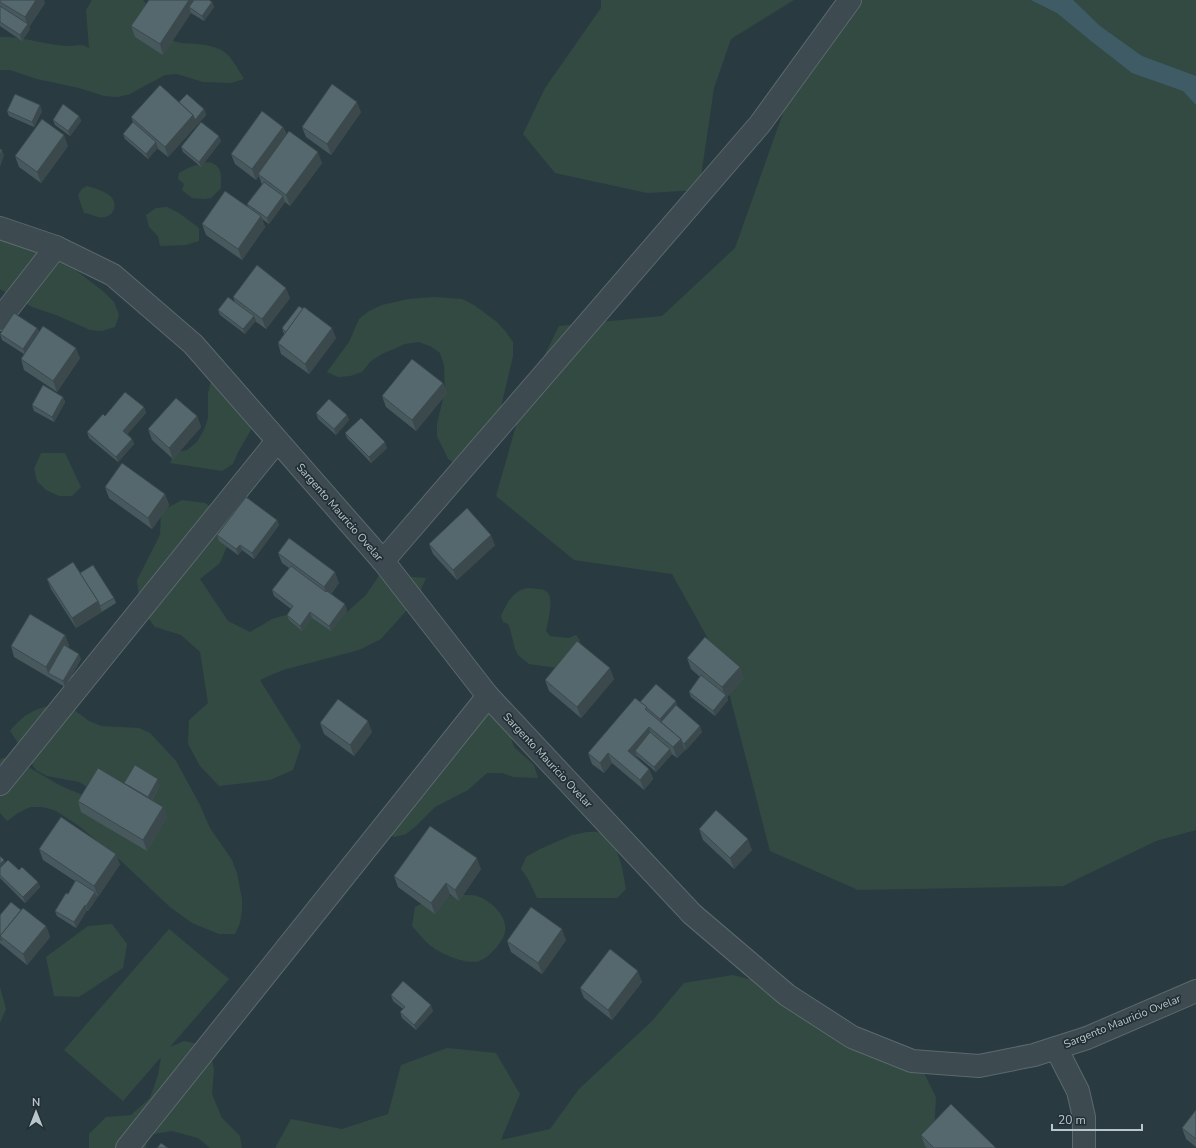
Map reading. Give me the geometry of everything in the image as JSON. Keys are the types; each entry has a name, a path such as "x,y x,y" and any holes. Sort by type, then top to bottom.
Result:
{"street":[{"path":"383,561 760,124 850,0"},
{"name":"Sargento Mauricio Ovelar","path":"0,228 56,247 113,275 193,344 383,561 488,696 692,914 787,995 852,1037 912,1061 979,1066 1034,1055 1087,1038 1196,991"},
{"path":"0,319 56,247"},
{"path":"0,784 277,441"},
{"path":"127,1148 488,696"},
{"path":"1056,1048 1078,1091 1084,1117 1084,1148"}],"green space":[{"path":"92,0 143,0 165,34 170,38 179,43 206,45 221,50 226,53 235,63 244,79 231,83 203,82 177,74 165,75 130,94 118,97 104,96 79,88 37,79 10,70 0,70 0,37 17,38 68,46 81,45 89,48 86,10"},
{"path":"601,0 794,0 731,39 714,88 699,190 647,193 555,173 523,134 545,88 601,8"},
{"path":"848,0 1196,0 1196,830 1156,841 1063,886 858,890 770,851 721,662 672,574 574,560 496,496 525,394 559,326 662,316 735,248 804,54"},
{"path":"209,162 217,166 219,169 221,175 221,188 211,198 192,198 182,190 184,184 178,179 179,173 194,166"},
{"path":"87,186 110,196 115,205 111,214 105,217 97,217 84,213 78,195 82,189"},
{"path":"167,207 179,213 199,228 199,241 186,245 160,246 158,236 149,227 146,215 156,208"},
{"path":"0,234 47,248 104,292 114,302 119,315 115,327 102,331 90,330 56,315 32,307 0,289"},
{"path":"434,297 462,299 474,305 497,322 513,342 513,356 501,407 493,431 458,465 448,459 437,436 437,424 445,390 444,365 440,353 430,346 418,342 405,344 382,354 371,361 362,372 350,376 338,377 327,372 349,342 359,319 369,311 382,305 408,299"},
{"path":"211,381 251,416 251,430 233,464 222,471 170,463 175,452 187,450 197,442 204,430 208,418 208,393"},
{"path":"41,453 65,453 81,487 72,496 59,496 46,490 37,481 34,469"},
{"path":"182,500 205,503 226,516 230,539 220,563 200,579 228,621 250,632 272,619 296,612 347,612 366,595 380,574 426,578 416,600 381,639 359,650 283,670 260,680 301,746 293,770 270,780 219,786 200,766 188,744 189,720 208,703 200,652 181,635 155,627 140,607 137,580 160,535 161,511"},
{"path":"528,588 541,589 547,592 550,599 550,605 546,631 550,636 569,638 576,635 580,640 580,657 557,668 529,664 518,655 508,624 503,622 501,616 514,594"},
{"path":"57,704 69,706 89,721 101,726 139,728 150,733 176,761 200,805 210,828 232,860 237,873 242,899 242,911 240,923 235,934 219,934 192,923 170,907 120,860 79,826 56,811 43,807 30,807 7,821 0,813 0,760 3,758 16,760 61,786 95,800 90,789 79,782 47,776 36,770 10,731 20,720 30,713"},
{"path":"482,713 496,716 506,723 514,747 534,765 538,778 513,777 502,773 487,773 468,790 435,807 406,834 395,837 384,834 380,821 382,810 440,738 458,721"},
{"path":"587,832 599,832 612,842 619,857 626,889 617,898 537,898 528,879 521,869 526,857 572,835"},
{"path":"474,895 488,901 493,905 504,920 505,932 500,943 488,956 482,960 474,962 454,958 431,946 412,926 415,907 438,896"},
{"path":"112,924 127,944 123,968 79,997 54,996 46,957 88,926"},
{"path":"169,929 229,979 170,1047 184,1041 209,1046 214,1070 212,1094 222,1118 240,1136 242,1148 210,1148 198,1138 172,1131 147,1135 146,1148 89,1148 89,1134 106,1117 131,1115 150,1098 158,1075 161,1057 123,1101 64,1050"},
{"path":"733,975 782,988 828,1007 868,1036 914,1053 936,1097 933,1148 276,1148 291,1119 342,1129 388,1114 401,1065 447,1048 496,1053 520,1094 501,1140 550,1129 579,1089 652,1021 684,983"},
{"path":"0,987 6,1009 0,1023"}],"water":[{"path":"1031,0 1073,0 1100,26 1142,56 1196,76 1196,105 1183,91 1132,73 1057,13"}],"building":[{"path":"0,0 36,0 25,17 0,2"},
{"path":"149,0 189,0 160,44 131,26"},
{"path":"194,0 209,0 212,2 202,16 189,7"},
{"path":"0,6 28,24 20,35 0,22"},
{"path":"332,84 357,102 327,144 302,127"},
{"path":"160,85 193,115 165,147 131,117"},
{"path":"15,94 40,105 32,122 7,111"},
{"path":"187,94 204,109 195,120 193,115 179,102"},
{"path":"63,104 79,116 68,131 53,120"},
{"path":"262,111 283,127 252,169 231,154"},
{"path":"42,119 64,135 37,172 15,156"},
{"path":"133,122 156,142 146,154 123,134"},
{"path":"201,122 219,136 199,162 181,147"},
{"path":"289,131 318,152 286,195 258,174"},
{"path":"264,182 283,196 267,218 247,204"},
{"path":"225,191 261,216 238,249 202,224"},
{"path":"257,265 286,288 262,319 233,297"},
{"path":"228,297 254,316 243,329 218,310"},
{"path":"299,306 303,309 286,332 282,328"},
{"path":"304,307 332,328 305,364 278,343"},
{"path":"14,313 37,328 23,349 0,334"},
{"path":"43,326 76,348 53,381 21,359"},
{"path":"412,359 443,383 412,420 382,396"},
{"path":"43,385 63,397 52,417 32,405"},
{"path":"125,392 144,407 123,431 132,439 116,457 87,432 103,414 105,416"},
{"path":"176,398 197,416 169,448 148,429"},
{"path":"329,399 347,415 334,429 316,413"},
{"path":"361,418 385,442 369,457 345,433"},
{"path":"122,463 165,494 148,518 105,487"},
{"path":"246,497 277,520 252,553 240,545 236,549 217,535"},
{"path":"467,508 491,535 453,570 429,544"},
{"path":"289,538 335,572 324,587 278,553"},
{"path":"73,562 98,601 72,618 47,579"},
{"path":"93,565 114,598 100,606 80,573"},
{"path":"291,566 345,604 329,626 310,612 300,626 287,615 293,606 272,590"},
{"path":"30,614 65,635 46,667 11,646"},
{"path":"705,637 740,667 722,687 687,658"},
{"path":"577,641 610,668 577,707 545,680"},
{"path":"64,645 79,654 63,681 48,673"},
{"path":"701,675 726,695 713,711 689,692"},
{"path":"656,684 676,701 660,719 640,702"},
{"path":"635,698 647,707 645,709 681,739 673,747 649,727 628,751 649,769 640,780 608,753 600,763 588,753"},
{"path":"338,699 368,721 350,745 320,723"},
{"path":"676,705 700,726 684,744 681,739 661,722"},
{"path":"650,732 670,749 654,767 635,751"},
{"path":"135,765 158,779 148,797 124,783"},
{"path":"98,768 163,807 143,840 78,801"},
{"path":"716,810 748,839 730,858 699,829"},
{"path":"61,817 116,854 94,886 39,849"},
{"path":"430,826 477,858 455,890 446,883 431,903 394,876"},
{"path":"0,856 4,860 0,864"},
{"path":"8,860 19,870 22,867 38,882 23,897 0,875 0,868"},
{"path":"76,880 95,892 74,922 55,911 66,893 68,894"},
{"path":"11,902 21,910 0,936 0,915"},
{"path":"531,907 562,929 538,963 507,941"},
{"path":"23,908 46,926 23,954 0,936"},
{"path":"610,949 638,971 608,1010 580,988"},
{"path":"403,981 431,1005 414,1025 400,1012 405,1007 391,995"},
{"path":"951,1104 996,1148 934,1148 921,1135"},
{"path":"1196,1110 1196,1139 1182,1128"},
{"path":"161,1143 168,1148 157,1148"}]}
